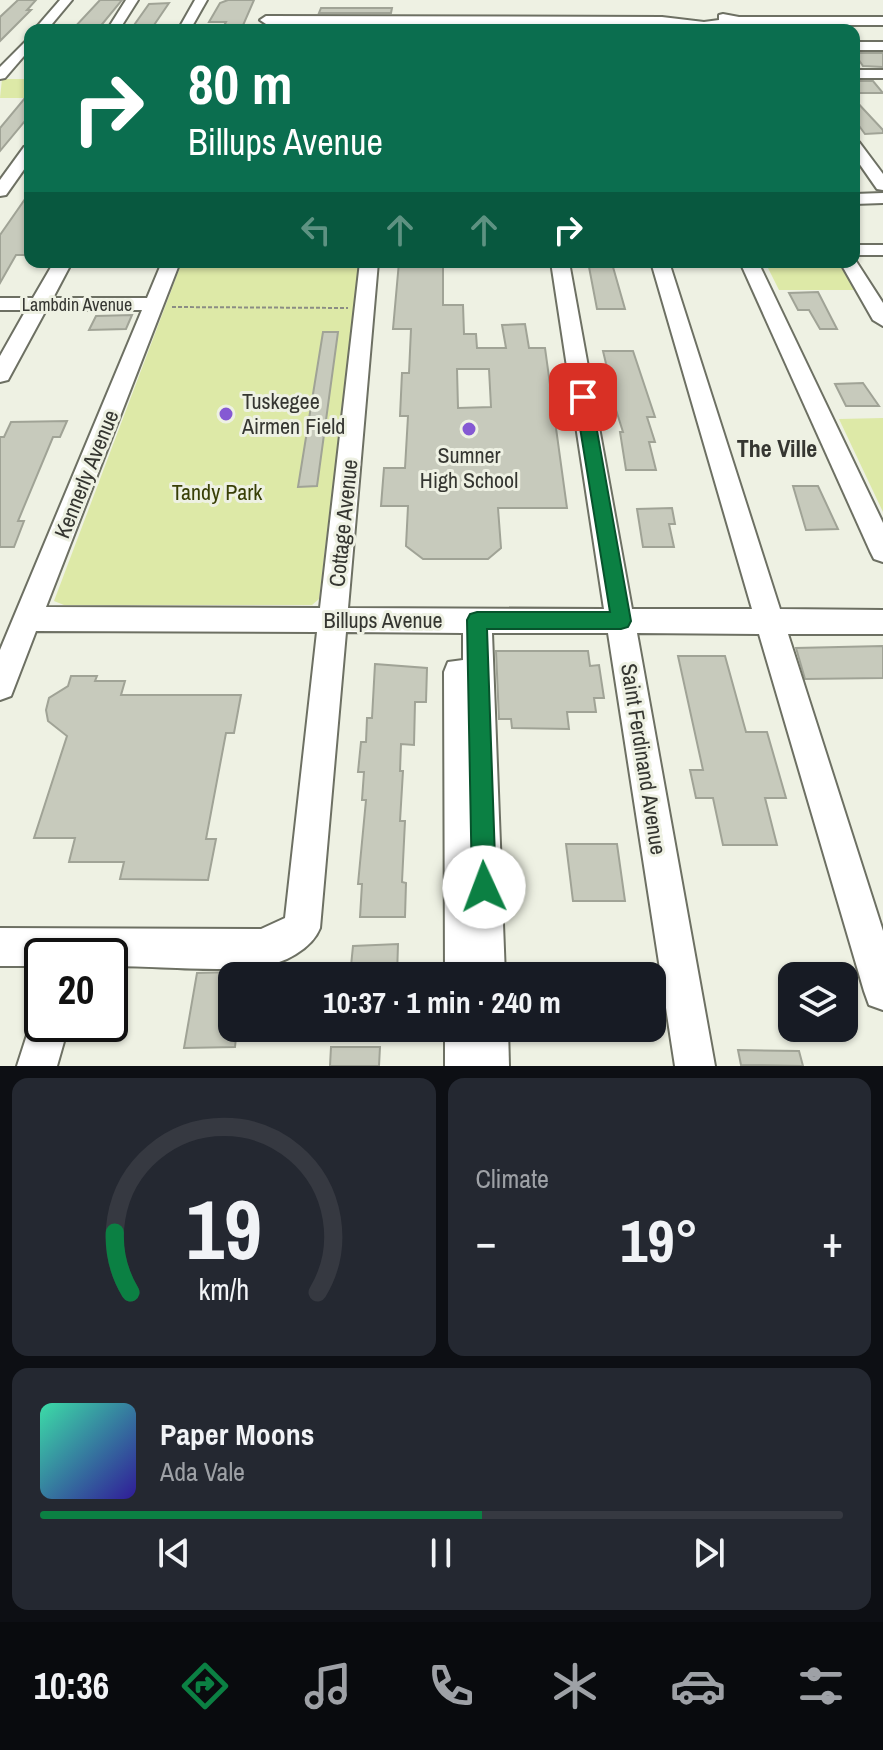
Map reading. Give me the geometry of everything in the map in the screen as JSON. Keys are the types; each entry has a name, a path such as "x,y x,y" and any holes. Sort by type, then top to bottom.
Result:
{"street":[{"path":"45,24 66,0"},
{"path":"117,24 132,0"},
{"path":"187,24 201,0"},
{"path":"523,24 556,15 687,24"},
{"path":"770,24 789,15 883,21"},
{"path":"266,20 468,24"},
{"path":"718,24 739,21 761,24"},
{"path":"860,46 883,46"},
{"path":"4,73 24,48"},
{"path":"860,75 880,77"},
{"path":"860,153 883,157"},
{"path":"860,157 883,185"},
{"path":"0,191 24,158"},
{"path":"860,199 883,198"},
{"path":"860,250 883,250"},
{"path":"0,375 60,268"},
{"name":"Kennerly Avenue","path":"0,686 161,306 170,268"},
{"name":"Cottage Avenue","path":"0,947 261,948 276,944 302,928 368,268"},
{"name":"Saint Ferdinand Avenue","path":"561,268 695,1066"},
{"path":"662,268 883,991"},
{"path":"752,268 883,551"},
{"path":"853,268 883,320"},
{"name":"Lambdin Avenue","path":"0,304 161,306"},
{"name":"Billups Avenue","path":"28,619 883,622"},
{"path":"477,620 486,962"},
{"path":"459,672 464,962"},
{"path":"37,1066 44,1042"},
{"path":"465,1042 465,1066"},
{"path":"488,1042 489,1066"}],"path":[{"path":"161,306 352,308"}],"green space":[{"path":"2,79 24,79 24,98 0,98"},
{"name":"Tandy Park","path":"180,268 359,268 319,599 312,605 64,605 54,601"},
{"path":"768,268 842,268 855,290 779,290"},
{"path":"883,418 883,512 839,419"}],"building":[{"path":"18,0 36,0 27,10 31,10 0,41 0,17"},
{"path":"100,0 122,0 102,24 78,24"},
{"path":"254,0 244,24 209,22 220,3"},
{"path":"169,3 155,24 135,24 149,4"},
{"path":"321,8 392,8 391,13 319,13"},
{"path":"860,53 883,53 883,67 863,66"},
{"path":"860,81 873,81 883,93 860,93"},
{"path":"24,99 24,122 0,151 0,128"},
{"path":"860,105 883,130 883,133 865,134 860,127"},
{"path":"24,201 24,255 16,255 0,283 0,235"},
{"path":"398,268 443,268 443,305 463,305 464,334 476,334 477,348 506,348 502,325 525,324 529,348 545,348 567,508 498,508 501,548 488,559 423,559 406,546 408,506 381,506 384,468 405,468 408,416 400,416 402,373 409,373 411,329 393,329","holes":["457,369 489,369 491,407 458,408"]},
{"path":"589,268 613,268 625,309 597,309"},
{"path":"818,292 837,329 820,329 809,310 798,310 789,293"},
{"path":"132,315 126,329 89,330 96,316"},
{"path":"323,332 338,332 317,486 298,487"},
{"path":"603,351 633,351 655,417 647,417 655,442 649,442 656,470 626,470 620,432 623,432 605,375 608,372"},
{"path":"863,383 879,406 846,406 835,384"},
{"path":"67,421 60,437 53,437 18,521 24,521 14,547 0,547 0,437 4,437 11,422"},
{"path":"793,486 818,486 838,529 806,530"},
{"path":"672,508 675,524 669,524 674,547 643,547 637,509"},
{"path":"883,646 883,678 805,679 796,648"},
{"path":"496,651 588,651 590,666 599,665 604,698 594,698 596,712 567,712 569,729 512,728 511,719 499,719"},
{"path":"678,656 725,656 746,732 767,732 786,798 765,798 777,845 723,845 713,798 696,798 690,770 703,770"},
{"path":"375,664 427,668 426,702 415,702 414,745 401,744 400,821 405,821 402,882 406,883 405,917 360,917 362,884 358,884 366,800 362,800 364,772 358,772 361,742 366,742 367,718 372,718"},
{"path":"71,676 97,676 95,681 125,681 121,695 241,695 234,733 226,733 206,839 216,839 208,880 120,879 124,862 69,862 75,838 34,838 67,736 48,721 46,710 49,698 68,686"},
{"path":"566,844 617,844 625,901 573,901"},
{"path":"398,944 397,962 351,962 353,946"},
{"path":"218,972 218,1042 236,1042 235,1047 184,1048 197,973"},
{"path":"331,1047 380,1047 379,1066 330,1066"},
{"path":"738,1050 799,1051 803,1066 741,1065"}],"place":[{"name":"Tuskegee Airmen Field","path":"226,414"},
{"name":"Sumner High School","path":"469,429"}],"district":[{"name":"The Ville","path":"777,448"}],"route":[{"path":"484,887 477,620 621,621 583,397"}]}
